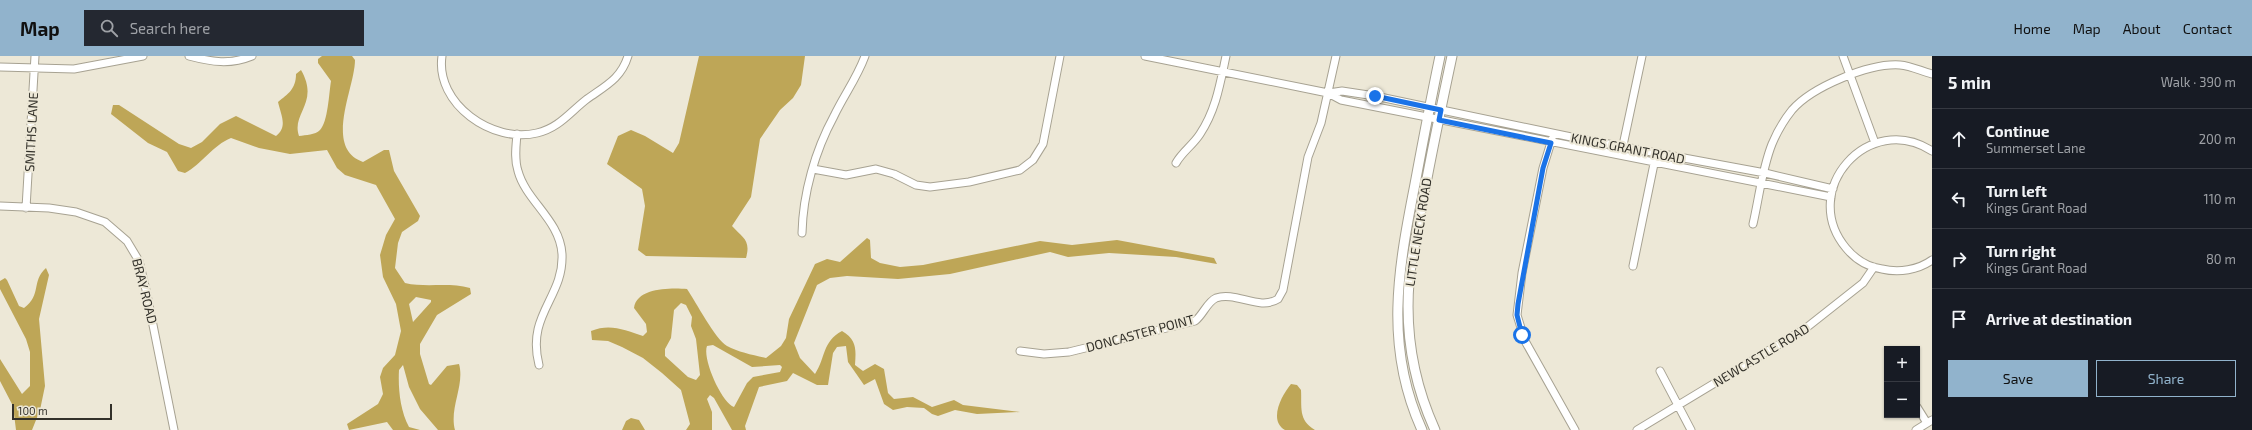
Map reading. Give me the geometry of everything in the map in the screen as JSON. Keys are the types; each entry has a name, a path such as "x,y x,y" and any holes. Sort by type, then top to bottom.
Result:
{"street":[{"name":"SMITHS LANE","path":"26,208 35,56"},
{"path":"0,67 74,69 143,56"},
{"path":"189,56 222,63 240,61 252,56"},
{"path":"442,56 443,74 452,97 460,108 485,127 517,134 536,133 546,130 569,116 585,101 616,78 628,56"},
{"path":"802,233 803,214 813,169 834,115 853,84 865,56"},
{"path":"813,169 846,175 876,169 894,174 916,185 930,187 969,182 1020,170 1033,160 1043,144 1060,56"},
{"name":"KINGS GRANT ROAD","path":"1145,56 1328,93 1341,100 1428,118 1831,197"},
{"path":"1176,163 1192,145 1207,122 1217,98 1226,56"},
{"path":"1328,93 1336,56"},
{"name":"LITTLE NECK ROAD","path":"1422,430 1412,404 1402,368 1397,327 1397,301 1404,236 1440,56"},
{"name":"LITTLE NECK ROAD","path":"1435,430 1424,402 1416,374 1410,342 1408,304 1411,262 1452,56"},
{"path":"1620,156 1642,56"},
{"path":"1843,56 1875,143"},
{"path":"1753,224 1772,145 1792,109 1825,86 1850,76 1891,65 1910,67 1932,74"},
{"name":"KINGS GRANT ROAD","path":"1328,93 1342,91 1765,173 1833,189"},
{"name":"DONCASTER POINT","path":"1020,351 1044,354 1069,352 1195,321 1200,317 1210,302 1217,298 1264,303 1274,302 1278,299 1284,290 1308,157 1321,123 1328,93"},
{"path":"1553,133 1543,168 1522,273 1517,315 1525,341 1574,430"},
{"path":"517,134 516,156 518,171 554,227 562,254 560,278 542,314 536,334 536,355 539,365"},
{"path":"1932,150 1918,144 1898,140 1875,143 1863,149 1849,160 1837,176 1831,197 1832,218 1838,237 1849,251 1858,259 1874,267 1888,271 1908,270 1932,260"},
{"path":"1633,266 1656,153"},
{"name":"BRAY ROAD","path":"0,206 61,209 91,216 114,228 134,250 146,290 174,430"},
{"name":"NEWCASTLE ROAD","path":"1637,430 1783,343 1828,312 1863,283 1874,267"},
{"path":"1660,371 1691,430"},
{"path":"1916,430 1929,422 1920,411"}],"shaded area":[{"path":"322,56 352,56 355,60 354,72 344,116 343,131 345,144 351,155 363,162 384,150 389,150 394,171 420,216 418,221 402,232 398,243 395,268 405,283 421,285 454,285 470,288 471,294 437,315 420,344 420,354 429,384 431,385 447,366 459,364 460,380 454,413 455,430 438,430 420,409 409,387 403,365 399,370 400,399 409,427 420,430 393,430 387,422 349,430 347,424 378,404 383,394 380,377 383,368 395,355 401,331 396,304 383,277 380,255 386,235 395,219 376,185 345,175 337,168 327,150 290,154 259,148 231,138 219,145 197,165 185,173 178,171 167,152 148,143 111,114 113,105 119,105 179,144 191,148 202,142 220,124 236,116 276,136 282,129 283,125 278,102 291,91 295,84 296,74 301,70 306,81 308,91 307,99 299,121 299,136 313,134 320,130 325,121 331,81 318,63 318,59","holes":["416,297 431,300 431,302 413,322 409,304"]},
{"path":"699,56 805,56 801,85 793,98 780,110 760,139 751,197 732,226 747,243 746,258 646,256 638,250 645,206 642,189 607,164 618,136 631,130 645,136 673,153 679,143"},
{"path":"867,238 870,240 871,258 880,263 900,267 923,265 1040,241 1072,245 1117,240 1214,258 1217,264 1176,257 1109,253 1068,257 1050,252 950,274 898,279 847,276 830,278 817,285 794,343 800,358 815,374 831,340 842,331 853,341 856,354 855,365 863,371 875,364 884,369 888,393 894,399 913,397 932,407 954,400 963,405 1020,412 977,414 955,410 938,416 932,414 924,408 907,407 893,410 884,404 875,379 864,385 848,362 846,346 837,347 833,353 828,385 817,385 793,373 787,381 759,387 745,426 746,430 732,430 714,398 710,395 707,399 712,412 712,430 686,430 690,424 681,390 643,358 608,341 592,340 591,331 611,327 643,336 647,332 646,324 634,308 641,296 656,290 687,289 711,328 722,342 736,350 766,358 781,346 786,338 789,319 815,264 827,259 840,262","holes":["681,303 686,305 692,317 691,326 696,339 700,375 696,380 688,377 665,356 665,349 671,338 674,310","713,345 752,367 780,365 782,367 780,372 753,377 747,383 734,407 724,398 710,370 706,352 707,346"]},
{"path":"46,268 49,275 39,319 45,386 40,410 32,430 16,430 13,406 0,381 0,359 22,394 30,386 30,352 26,339 0,289 0,281 5,278 7,280 19,306 24,308 33,298 41,273"},
{"path":"1291,384 1297,385 1301,390 1301,407 1303,417 1315,430 1285,430 1280,426 1277,414 1278,407"},
{"path":"631,418 639,420 645,430 622,430 626,421"}],"route":[{"path":"1375,96 1441,110 1439,120 1551,143 1543,168 1522,273 1517,315 1522,335"}]}
